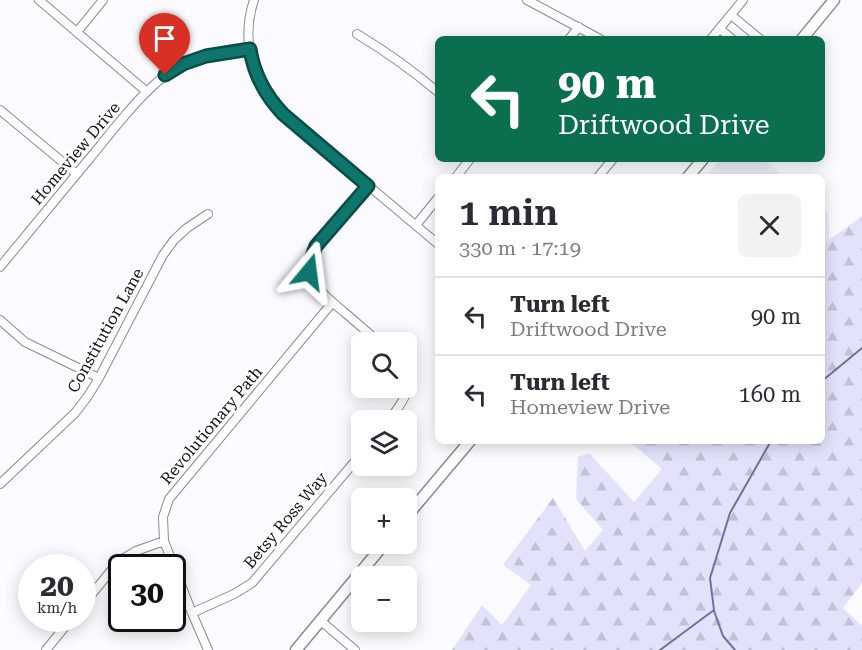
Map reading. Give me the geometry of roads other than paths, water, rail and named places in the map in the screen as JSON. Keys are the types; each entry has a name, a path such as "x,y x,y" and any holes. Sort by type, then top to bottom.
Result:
{"street":[{"path":"39,0 147,92"},
{"path":"77,32 103,0"},
{"path":"254,0 249,21 252,65 262,87 274,105 435,241"},
{"path":"527,0 595,36"},
{"path":"714,36 744,0"},
{"path":"804,36 834,0"},
{"path":"731,15 756,36"},
{"path":"572,36 579,27"},
{"path":"720,29 728,36"},
{"path":"357,34 388,53 435,89"},
{"name":"Homeview Drive","path":"0,267 3,256 147,92 165,75 183,64 206,56 250,49"},
{"path":"0,110 77,174"},
{"path":"458,174 468,162"},
{"path":"600,174 610,162"},
{"path":"690,174 700,162"},
{"path":"367,332 323,295 314,284 309,272 309,264 316,246 368,186"},
{"path":"416,225 435,202"},
{"name":"Constitution Lane","path":"0,484 75,413 99,378 174,240 208,214"},
{"name":"Revolutionary Path","path":"208,650 164,541 164,517 169,499 332,303"},
{"path":"0,320 25,342 99,378"},
{"path":"417,504 467,444"},
{"name":"Betsy Ross Way","path":"192,614 252,583 351,466"},
{"path":"96,589 119,561 136,551 164,541"},
{"path":"296,650 376,554"},
{"path":"321,621 355,650"},
{"path":"46,650 61,632"}],"waterway":[{"path":"825,379 862,348"},
{"path":"660,650 714,610 710,578 730,513 769,444"},
{"path":"714,611 723,636 735,650"}]}
